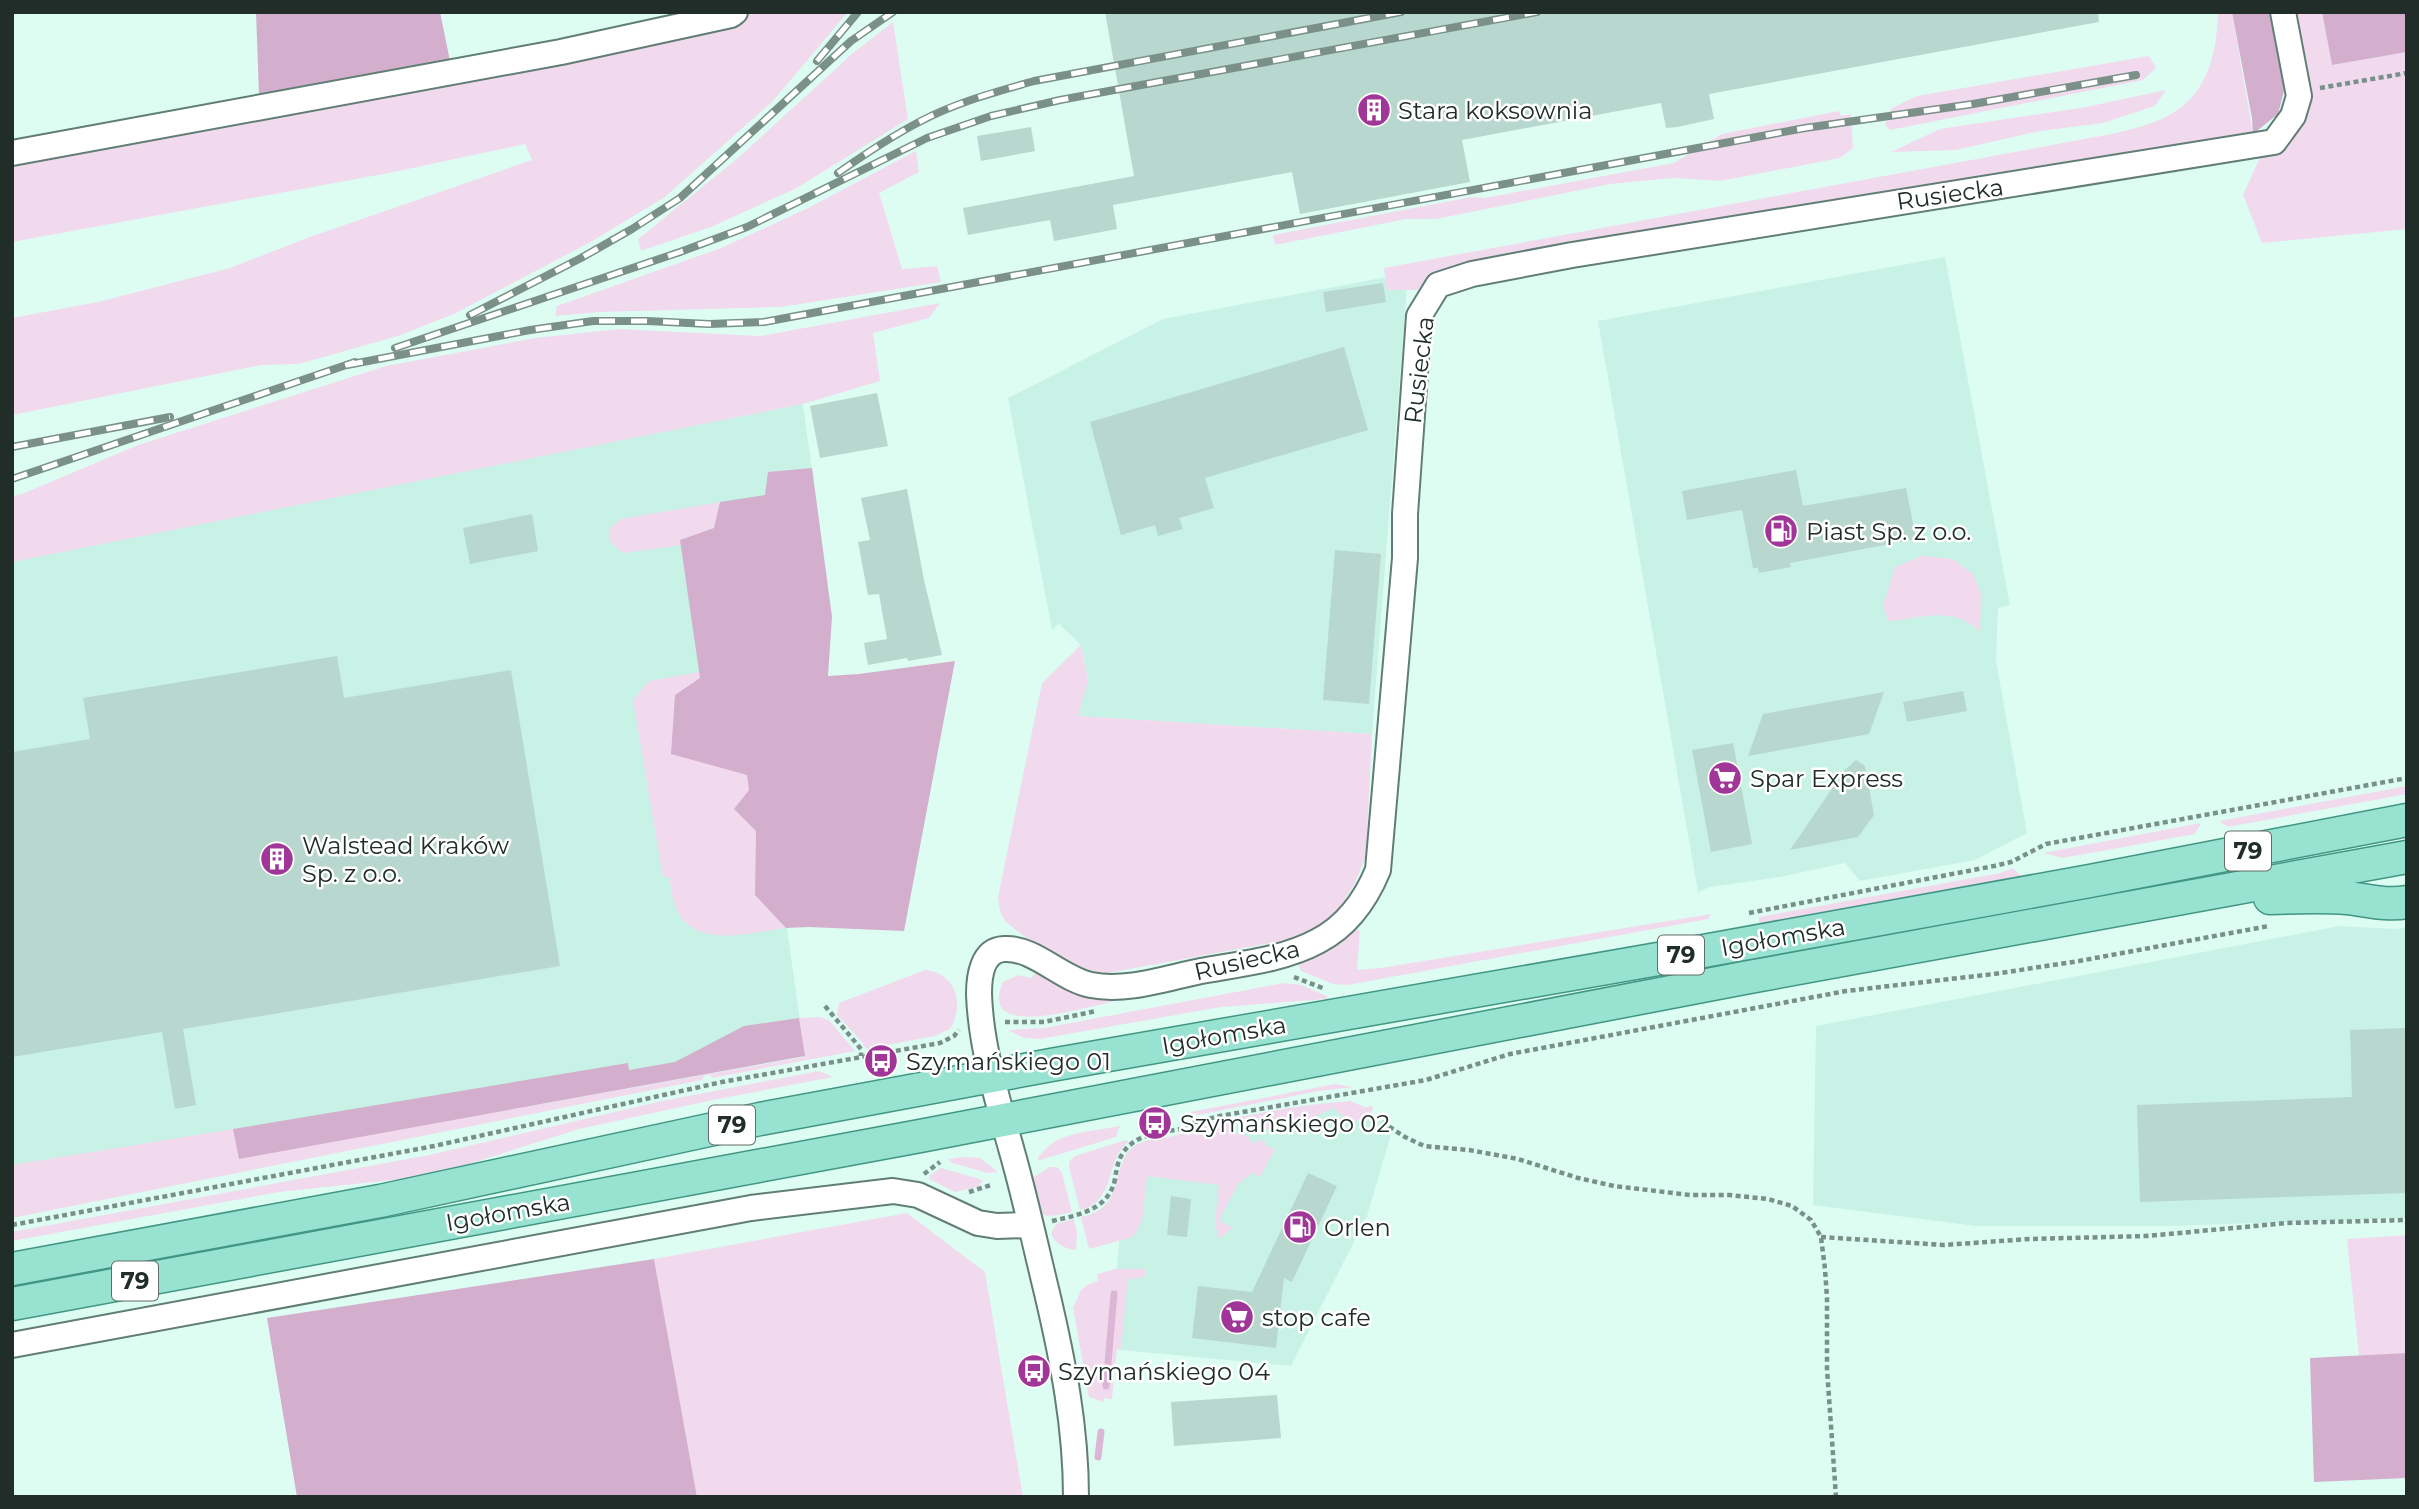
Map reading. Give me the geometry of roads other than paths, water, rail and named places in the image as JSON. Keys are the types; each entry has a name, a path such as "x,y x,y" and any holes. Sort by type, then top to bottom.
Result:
{"main road":[{"name":"Igołomska","path":"12,1269 380,1201 748,1121 1698,952 2407,821"},
{"name":"Igołomska","path":"12,1304 1004,1120 1744,978 2407,857"},
{"path":"2163,902 2312,897 2347,898 2386,904 2407,902"}],"street":[{"path":"12,153 561,52 735,12"},
{"name":"Rusiecka","path":"992,1076 979,1001 979,984 985,961 993,952 1011,949 1033,956 1077,981 1091,985 1123,987 1296,951 1320,941 1335,930 1369,892 1378,870 1399,625 1419,316 1438,285 1472,274 1572,255 2274,142 2293,116 2299,96 2284,12"},
{"path":"992,1076 1030,1224 1069,1395 1074,1437 1076,1497"},
{"path":"12,1345 751,1208 869,1192 893,1191 918,1195 964,1218 989,1226 1030,1224"}],"waterway":[{"path":"1106,1386 1114,1294"},
{"path":"1098,1457 1101,1432"}],"railway":[{"path":"817,61 858,12"},
{"path":"470,315 581,258 680,198 851,41 893,12"},
{"path":"838,173 889,139 935,114 1034,81 1401,12"},
{"path":"395,348 747,227 927,138 991,116 1060,100 1537,12"},
{"path":"347,365 530,330 593,321 709,324 764,322 1805,128 1973,104 2136,75"},
{"path":"12,479 355,362"},
{"path":"12,447 170,417"}],"place":[{"name":"Stara koksownia","path":"1374,110"},
{"name":"Piast Sp. z o.o.","path":"1781,531"},
{"name":"Spar Express","path":"1725,778"},
{"name":"Walstead Kraków Sp. z o.o.","path":"277,859"},
{"name":"Szymańskiego 01","path":"881,1061"},
{"name":"Szymańskiego 02","path":"1155,1123"},
{"name":"Orlen","path":"1300,1227"},
{"name":"stop cafe","path":"1237,1317"},
{"name":"Szymańskiego 04","path":"1034,1371"}]}
